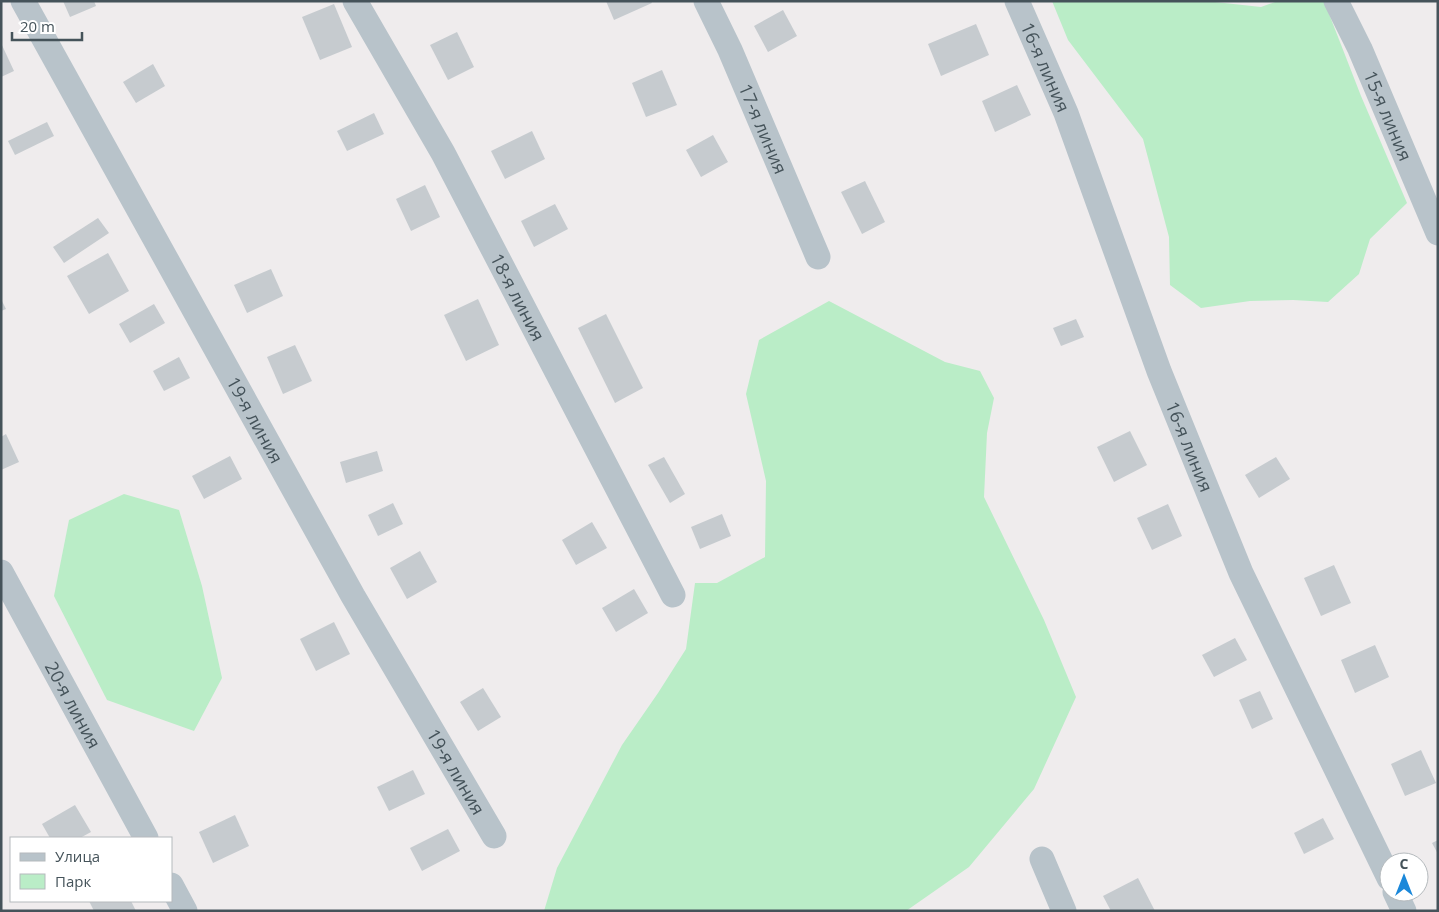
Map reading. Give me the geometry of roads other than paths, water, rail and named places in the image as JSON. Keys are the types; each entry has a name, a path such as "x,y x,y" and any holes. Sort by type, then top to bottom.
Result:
{"street":[{"name":"19-я линия","path":"23,1 348,588 494,836"},
{"name":"18-я линия","path":"355,1 443,153 673,595"},
{"name":"17-я линия","path":"706,1 730,50 818,257"},
{"name":"16-я линия","path":"1017,1 1066,114 1159,371 1241,574 1379,857"},
{"name":"15-я линия","path":"1336,1 1360,49 1438,233"},
{"name":"20-я линия","path":"1,572 145,837"},
{"path":"1042,859 1064,911"},
{"path":"172,887 185,911"}]}
